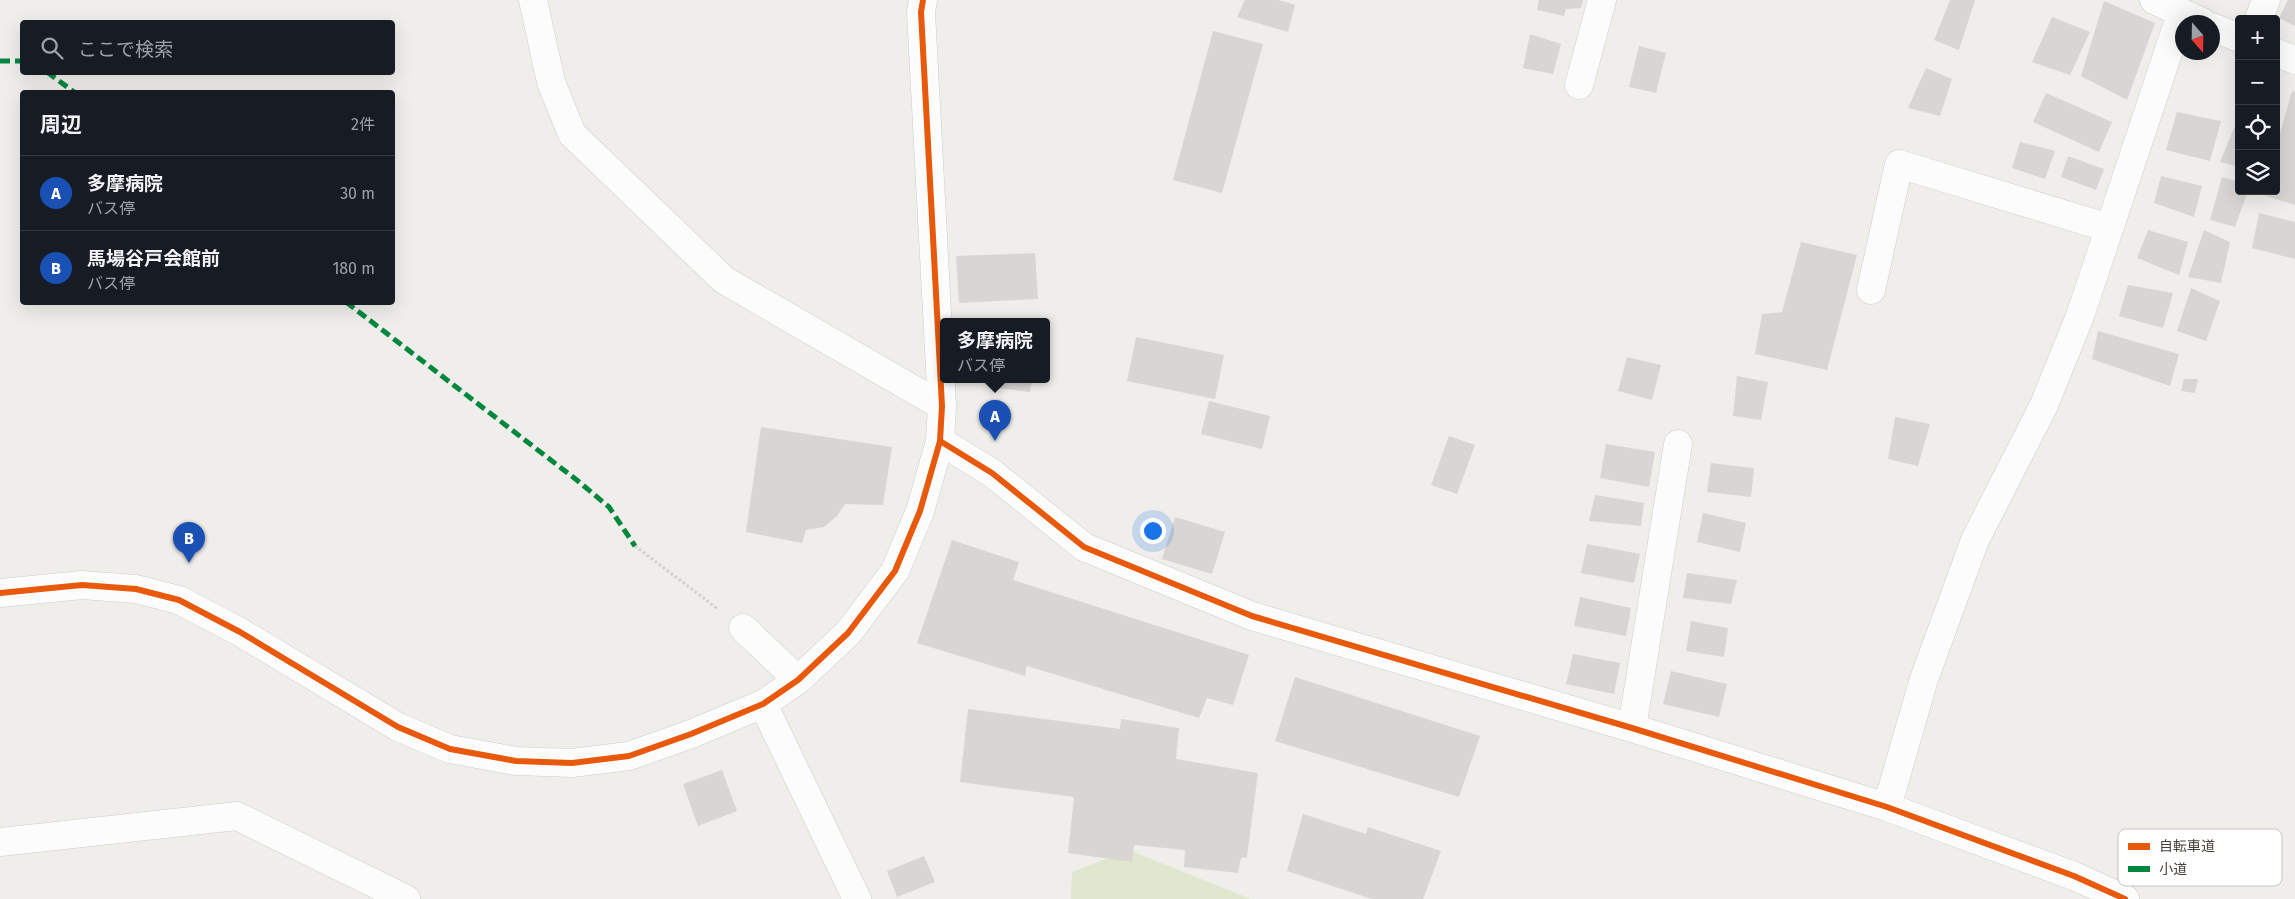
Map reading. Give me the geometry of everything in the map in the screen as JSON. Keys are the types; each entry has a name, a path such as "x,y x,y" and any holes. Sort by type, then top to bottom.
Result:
{"street":[{"path":"533,0 551,82 572,134 724,280 942,406"},
{"path":"923,0 921,12 940,368"},
{"path":"1579,85 1602,0"},
{"path":"2154,0 2185,15"},
{"path":"2260,15 2266,0"},
{"path":"2220,30 2235,36"},
{"path":"2280,54 2295,60"},
{"path":"1887,807 1924,679 1975,540 2044,405 2080,316 2109,228 2175,59"},
{"path":"1871,290 1899,164 2109,228"},
{"path":"0,592 82,585 136,589 179,600 240,632 398,727 450,749 516,761 572,764 629,756 691,734 763,704 798,680 848,633 895,571 920,511 940,441 942,406 941,383"},
{"path":"940,441 992,473 1084,547 1252,616 1632,728 1887,807 2074,876 2125,899"},
{"path":"1632,728 1678,444"},
{"path":"743,628 798,680"},
{"path":"763,704 857,899"},
{"path":"0,842 237,816 406,899"}],"path":[{"path":"635,546 743,628"}],"green space":[{"path":"1129,850 1251,899 1071,899 1072,872"}],"building":[{"path":"1245,0 1279,0 1295,5 1288,32 1237,17"},
{"path":"1539,0 1583,0 1581,8 1566,9 1564,16 1537,10"},
{"path":"1950,0 1975,0 1959,50 1934,40"},
{"path":"2288,0 2295,0 2295,26 2280,18"},
{"path":"2104,1 2155,23 2127,100 2081,76"},
{"path":"2052,17 2090,32 2070,75 2032,62"},
{"path":"1213,31 1263,44 1222,193 1173,180"},
{"path":"1530,34 1561,44 1553,74 1523,68"},
{"path":"1639,46 1666,53 1656,93 1629,87"},
{"path":"1926,68 1952,79 1940,116 1908,108"},
{"path":"2292,91 2295,92 2295,205 2263,195 2280,195 2280,133"},
{"path":"2046,93 2112,122 2099,152 2033,122"},
{"path":"2177,112 2221,121 2210,161 2166,150"},
{"path":"2235,126 2235,166 2220,162"},
{"path":"2020,142 2055,151 2045,179 2012,168"},
{"path":"2068,156 2104,169 2096,190 2061,177"},
{"path":"2161,176 2202,186 2194,217 2154,203"},
{"path":"2222,177 2235,181 2235,195 2247,195 2235,227 2210,220"},
{"path":"2259,213 2295,222 2295,259 2252,248"},
{"path":"2148,230 2188,242 2179,275 2137,258"},
{"path":"2204,230 2230,242 2221,283 2188,277"},
{"path":"1801,242 1857,255 1827,370 1755,354 1762,314 1782,312"},
{"path":"1035,253 1038,299 959,303 956,256"},
{"path":"2128,285 2173,293 2163,328 2119,316"},
{"path":"2191,288 2220,301 2206,341 2177,331"},
{"path":"2098,331 2179,354 2170,386 2092,359"},
{"path":"1136,337 1224,355 1215,399 1127,381"},
{"path":"1627,357 1661,365 1652,400 1618,391"},
{"path":"1737,376 1768,382 1761,420 1733,416"},
{"path":"2184,379 2198,379 2195,393 2181,391"},
{"path":"991,383 1032,383 1030,392 990,387"},
{"path":"1209,401 1270,416 1262,449 1201,434"},
{"path":"1895,417 1930,424 1918,466 1888,459"},
{"path":"761,427 892,447 883,505 845,504 837,516 824,527 806,530 802,543 746,532"},
{"path":"1449,436 1475,445 1457,494 1431,485"},
{"path":"1606,444 1655,452 1649,487 1600,478"},
{"path":"1711,463 1754,468 1751,497 1707,492"},
{"path":"1595,495 1644,503 1641,526 1589,521"},
{"path":"1703,513 1746,523 1740,552 1697,542"},
{"path":"1175,517 1225,532 1212,574 1162,559"},
{"path":"952,540 1019,562 1013,580 1249,655 1233,705 1207,698 1199,718 1027,666 1025,676 917,643"},
{"path":"1587,544 1640,554 1634,583 1581,573"},
{"path":"1687,573 1737,580 1731,604 1683,598"},
{"path":"1580,597 1631,608 1626,636 1574,626"},
{"path":"1691,621 1728,628 1724,657 1686,651"},
{"path":"1573,654 1620,663 1614,694 1566,684"},
{"path":"1671,671 1727,684 1719,717 1663,704"},
{"path":"1295,677 1480,736 1459,797 1275,741"},
{"path":"968,709 1120,729 1121,719 1179,728 1176,759 1258,773 1247,857 1241,858 1238,873 1184,867 1185,850 1134,845 1132,862 1068,853 1074,797 960,782"},
{"path":"722,770 737,811 698,826 683,784"},
{"path":"1303,814 1366,834 1368,827 1441,851 1423,899 1372,899 1287,871"},
{"path":"924,856 935,882 897,897 887,871"}],"marked path":[{"path":"0,61 20,61"},
{"path":"51,75 71,90"},
{"path":"350,305 609,507 635,546"}],"cycle path":[{"path":"923,0 921,12 940,368"},
{"path":"0,593 82,585 136,589 179,600 240,632 398,727 450,749 516,761 572,763 629,756 691,734 763,704 798,680 848,633 895,571 920,511 940,441 942,406 941,383"},
{"path":"940,441 992,473 1084,547 1252,616 1632,728 1887,807 2074,876 2125,899"}],"place":[{"name":"多摩病院","path":"995,441"},
{"name":"馬場谷戸会館前","path":"189,563"}]}
